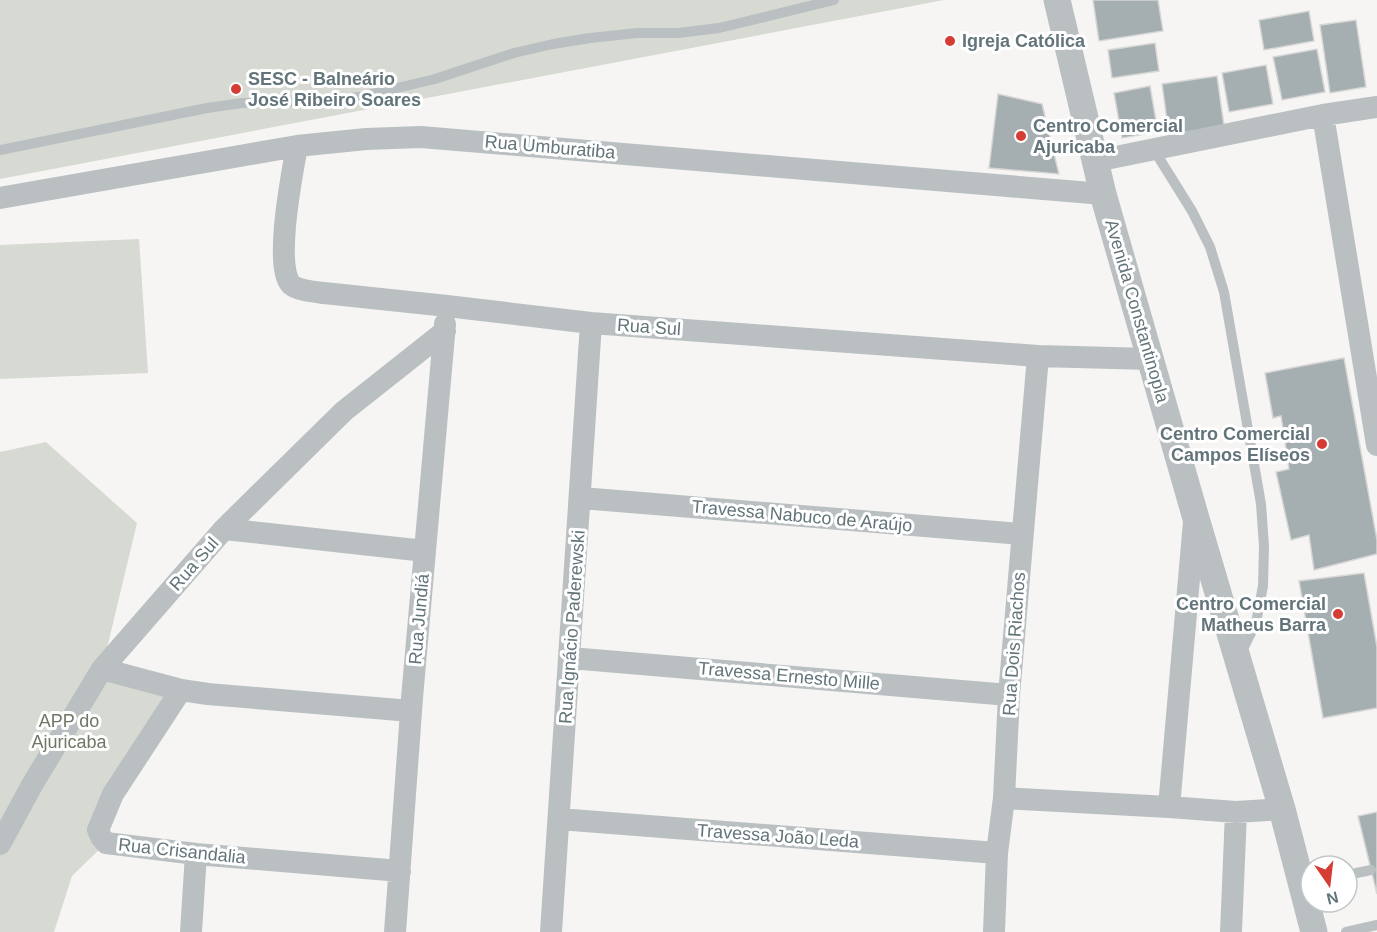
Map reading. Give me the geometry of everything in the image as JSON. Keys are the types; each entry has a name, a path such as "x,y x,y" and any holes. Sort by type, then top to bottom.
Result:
{"street":[{"name":"Avenida Constantinopla","path":"1057,0 1103,194 1194,514 1299,862"},
{"path":"1096,161 1323,115 1377,107"},
{"path":"1323,115 1377,445"},
{"name":"Rua Umburatiba","path":"0,198 297,146 366,139 422,137 1103,194"},
{"name":"Rua Sul","path":"297,146 284,231 284,268 292,286 324,293 591,323 1038,356 1150,359"},
{"name":"Rua Jundiá","path":"395,932 411,711 447,306"},
{"name":"Rua Ignácio Paderewski","path":"551,932 591,323"},
{"name":"Rua Sul","path":"0,844 32,785 102,669 224,529 344,411 445,331"},
{"name":"Rua Dois Riachos","path":"994,932 997,853 1004,798 1009,694 1038,356"},
{"name":"Travessa Nabuco de Araújo","path":"581,498 1022,534"},
{"path":"1169,807 1194,514"},
{"path":"224,529 425,550"},
{"name":"Travessa Ernesto Mille","path":"570,658 1009,694"},
{"path":"102,669 181,690 208,694 411,711"},
{"name":"Rua Crisandalia","path":"181,690 112,794 98,830 106,843 196,854 400,871"},
{"path":"1004,798 1236,812 1282,809"},
{"path":"1231,932 1236,812"},
{"name":"Travessa João Leda","path":"559,819 997,853"},
{"path":"191,932 196,854"},
{"name":"Avenida Constantinopla","path":"1311,914 1314,932"}],"lane":[{"path":"0,150 207,108 242,103 319,101 359,97 435,79 514,53 553,44 637,33 678,33 719,28 834,0"},
{"path":"1154,150 1192,211 1209,247 1224,292 1261,504 1264,546 1263,585 1256,622 1238,661"},
{"path":"1359,872 1371,870"},
{"path":"1346,932 1377,925"}],"green space":[{"name":"SESC - Balneário José Ribeiro Soares","path":"0,0 944,0 0,179"},
{"path":"139,239 148,373 0,379 0,245"},
{"name":"APP do Ajuricaba","path":"46,442 137,523 102,669 181,690 113,794 106,843 72,876 54,932 0,932 0,452"}],"building":[{"path":"1093,0 1158,0 1163,31 1099,41"},
{"path":"1309,11 1314,41 1264,50 1259,20"},
{"path":"1356,20 1366,87 1330,93 1320,25"},
{"path":"1155,43 1159,71 1112,78 1108,50"},
{"path":"1317,49 1325,92 1282,100 1273,57"},
{"path":"1266,65 1273,104 1229,112 1222,73"},
{"path":"1217,76 1224,126 1169,135 1162,84"},
{"path":"1150,86 1158,132 1122,138 1114,93"},
{"name":"Centro Comercial Ajuricaba","path":"998,94 1042,104 1059,174 989,168"},
{"name":"Centro Comercial Campos Elíseos","path":"1344,358 1377,540 1377,554 1314,570 1309,535 1291,540 1276,472 1289,469 1281,416 1273,418 1265,373"},
{"name":"Centro Comercial Matheus Barra","path":"1364,573 1377,647 1377,708 1323,718 1299,581"},
{"path":"1377,812 1377,894 1358,816"}],"place":[{"name":"Igreja Católica","path":"950,41"},
{"name":"SESC - Balneário José Ribeiro Soares","path":"236,89"},
{"name":"Centro Comercial Ajuricaba","path":"1021,136"},
{"name":"Centro Comercial Campos Elíseos","path":"1322,444"},
{"name":"Centro Comercial Matheus Barra","path":"1338,614"}]}
